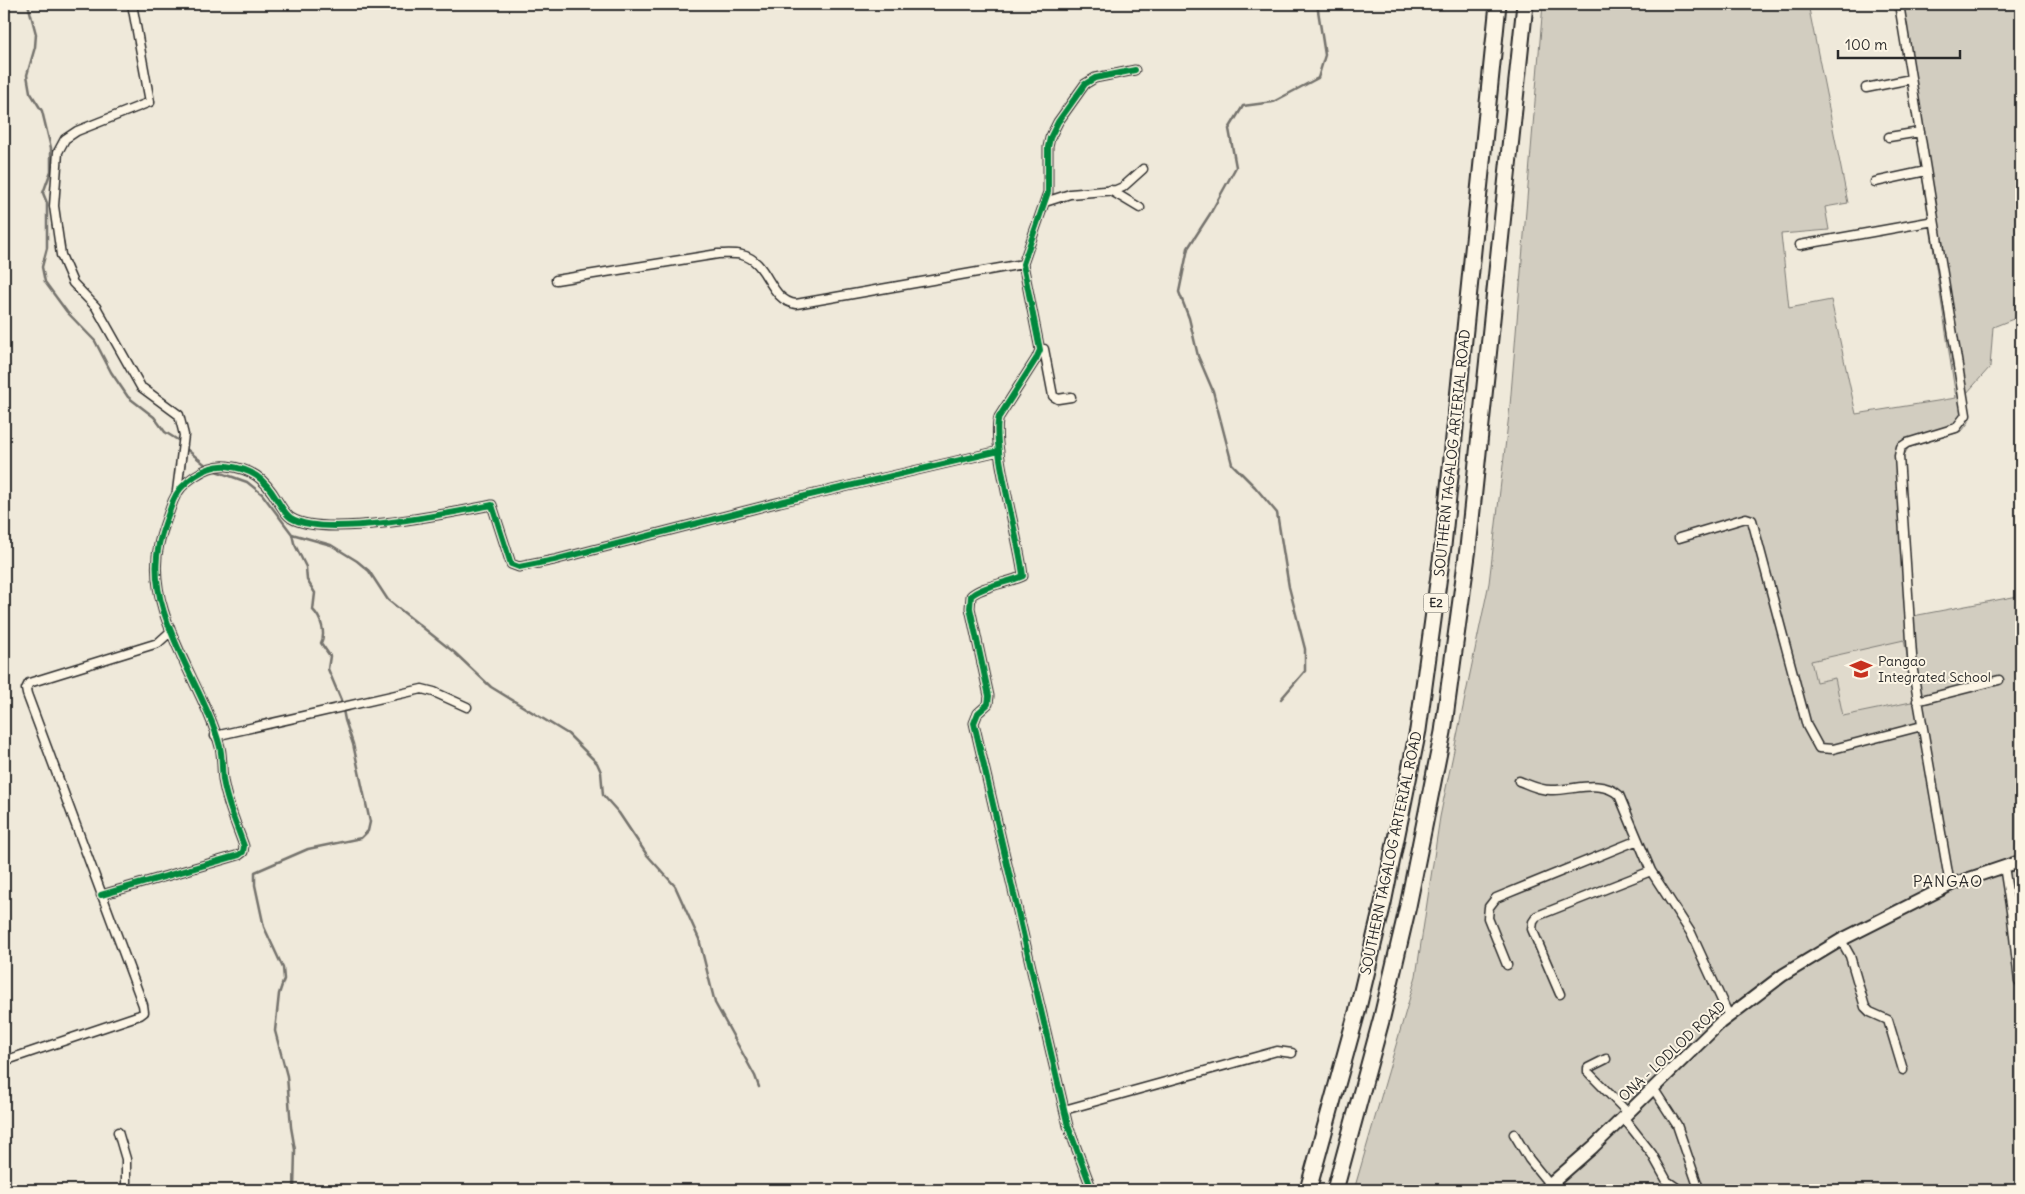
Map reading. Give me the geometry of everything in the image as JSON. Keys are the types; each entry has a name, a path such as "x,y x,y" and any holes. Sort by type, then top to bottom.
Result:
{"highway":[{"name":"SOUTHERN TAGALOG ARTERIAL ROAD","path":"1308,1190 1362,994 1383,903 1418,730 1443,546 1498,4"},
{"name":"SOUTHERN TAGALOG ARTERIAL ROAD","path":"1335,1190 1382,1017 1408,906 1443,732 1468,548 1525,4"}],"main road":[{"name":"ONA - LODLOD ROAD","path":"1547,1188 1729,1016 1783,975 1841,940 1950,885 2021,861"}],"street":[{"path":"101,896 240,855 243,852 244,846 224,788 220,748 188,667 169,633 157,582 158,550 177,491 184,435 183,423 180,415 141,387 96,307 73,283 60,256 56,229 54,183 58,152 65,139 77,131 150,102 132,4"},
{"path":"1899,4 1966,415 1956,428 1906,443 1901,447 1899,456 1913,671 1950,885"},
{"path":"1092,1190 1064,1110 974,723 978,713 988,704 989,696 970,608 971,596 977,590 1008,583 1023,576 999,452 997,427 999,417 1040,350 1023,264 1046,202 1049,185 1048,147 1058,122 1085,84 1095,78 1134,70"},
{"path":"1866,88 1912,79"},
{"path":"1890,137 1920,132"},
{"path":"1046,202 1070,194 1123,187 1144,169"},
{"path":"1875,182 1926,171"},
{"path":"1110,190 1140,208"},
{"path":"1800,245 1934,221"},
{"path":"556,280 718,254 743,255 760,267 780,299 787,303 796,304 1023,264"},
{"path":"1040,350 1044,349 1055,398 1071,397"},
{"path":"177,491 206,471 219,466 247,469 257,475 288,515 297,520 324,526 430,517 492,505 510,564 519,567 554,560 780,502 999,452"},
{"path":"1679,538 1746,518 1752,520 1807,726 1819,748 1832,749 1922,726"},
{"path":"4,1061 140,1015 144,1012 26,689 29,683 162,642 169,633"},
{"path":"1917,701 1999,680"},
{"path":"216,736 426,689 467,707"},
{"path":"1519,782 1552,790 1603,786 1611,788 1619,795 1651,871 1690,933 1729,1016"},
{"path":"1507,965 1488,918 1489,907 1496,898 1638,840"},
{"path":"2004,866 2019,982"},
{"path":"1560,994 1532,929 1532,922 1537,916 1651,871"},
{"path":"1841,940 1850,956 1865,1007 1870,1012 1888,1020 1903,1070"},
{"path":"1064,1110 1277,1051 1292,1053"},
{"path":"1606,1059 1588,1068 1588,1072 1626,1115 1652,1154 1667,1181 1680,1190"},
{"path":"1653,1088 1677,1125 1698,1186"},
{"path":"118,1132 126,1159 126,1190"},
{"path":"1514,1134 1547,1188"}],"shaded area":[{"path":"1543,4 1808,4 1848,203 1825,207 1829,230 1781,234 1789,308 1831,300 1856,414 1956,398 1896,4 2021,4 2021,316 1993,327 1990,367 1966,394 1969,422 1962,431 1908,448 1902,459 1913,616 2018,596 2021,593 2021,1190 1354,1190 1416,976 1440,817 1489,583 1510,406","holes":["1904,640 1916,701 1843,716 1835,678 1816,682 1811,661"]},
{"name":"Pangao Integrated School","path":"1905,639 1916,701 1843,716 1835,678 1816,682 1811,660"}],"waterway":[{"path":"28,4 36,34 35,47 27,75 30,92 42,111 51,148 51,171 43,193 47,203 47,248 42,267 45,282 67,312 95,341 111,372 128,397 154,417 165,432 181,442"},
{"path":"1281,699 1305,671 1305,649 1289,587 1277,513 1232,464 1213,391 1198,356 1189,318 1179,292 1188,248 1210,214 1236,167 1229,129 1243,106 1273,102 1318,78 1325,55 1317,4"},
{"path":"184,447 208,467"},
{"path":"213,470 247,482 262,494 292,534 331,545 357,561 369,571 388,600 455,653 491,687 568,734 597,763 601,772 603,795 619,813 647,855 675,886 699,939 715,1003 755,1076 759,1087"},
{"path":"292,534 294,543 306,567 307,580 315,593 313,610 322,626 323,635 321,643 330,656 328,669 341,700 370,822 368,831 361,838 308,849 255,872 255,885 264,927 283,968 284,979 279,994 275,1031 287,1076 291,1127 295,1150 294,1190"}],"cycle path":[{"path":"1092,1190 1068,1126 974,723 978,713 988,704 989,696 970,608 971,596 975,593 1023,576 1002,470 997,430 999,417 1040,350 1023,264 1048,192 1048,147 1050,138 1058,122 1085,84 1095,78 1135,70"},
{"path":"101,895 239,855 243,852 244,846 224,785 220,747 212,723 167,622 156,570 160,539 176,494 188,481 203,471 219,466 227,466 250,472 262,480 283,510 291,518 308,524 331,526 389,522 492,505 511,564 519,567 554,560 780,502 999,451"}],"place":[{"name":"Pangao Integrated School","path":"1861,669"}],"district":[{"name":"PANGAO","path":"1948,881"}]}
